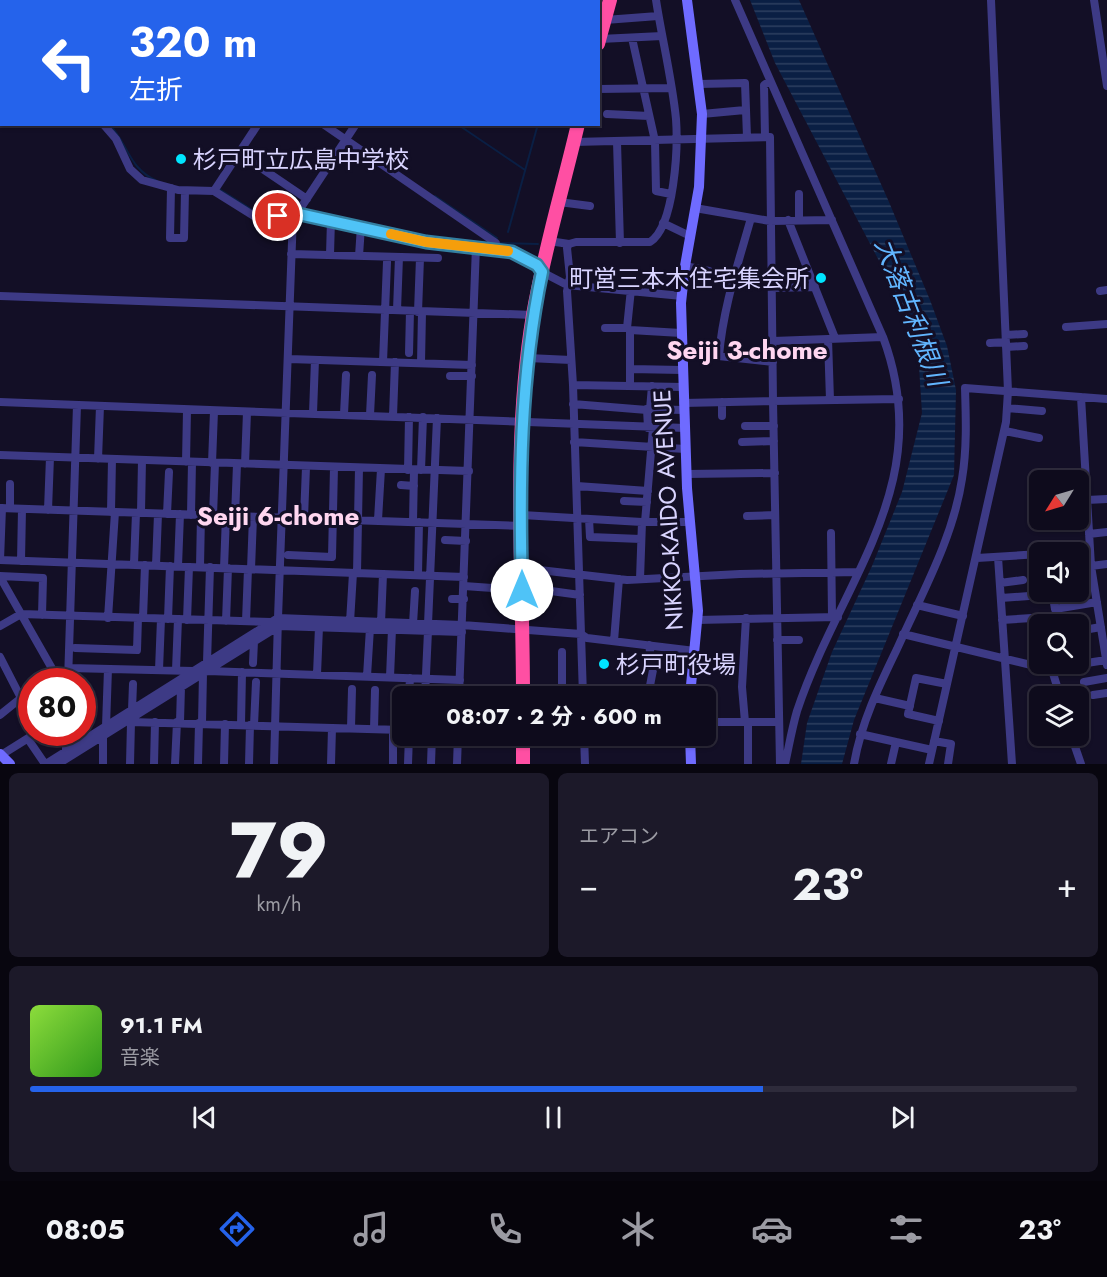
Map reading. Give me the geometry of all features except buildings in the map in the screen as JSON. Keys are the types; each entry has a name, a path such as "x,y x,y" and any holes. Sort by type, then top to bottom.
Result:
{"highway":[{"path":"600,38 610,0"},
{"path":"523,686 523,420 528,358 533,315 542,272 578,126"},
{"path":"523,746 523,764"}],"main road":[{"name":"NIKKO-KAIDO AVENUE","path":"687,0 702,114 702,139 695,208 682,296 681,333 686,474 697,620 691,686"},
{"path":"690,746 691,764"},
{"path":"1,754 10,764"}],"street":[{"path":"549,241 569,244 650,242 663,223 671,194 676,141 671,88 656,0"},
{"path":"735,0 883,337 896,378 899,399 899,443 892,488 881,524 835,617 798,710 785,764"},
{"path":"929,764 1005,431 1007,408 991,0"},
{"path":"1094,0 1104,42 1107,86"},
{"path":"605,20 658,16"},
{"path":"600,42 662,36"},
{"path":"632,38 655,141 656,191 671,194"},
{"path":"765,137 764,85 770,81"},
{"path":"699,84 745,83 747,137"},
{"path":"600,89 671,88"},
{"path":"702,114 745,110"},
{"path":"607,114 649,116"},
{"path":"105,126 116,139 135,175 150,183 171,188 214,191 254,216 263,218 293,214 331,219 426,242 496,249 512,252 567,285 631,289 682,296"},
{"path":"214,191 257,126"},
{"path":"325,126 496,243 496,249"},
{"path":"274,764 278,673 276,622 289,359 293,214 307,199 355,126"},
{"path":"574,142 770,137 780,764"},
{"path":"617,142 620,243"},
{"path":"239,153 307,199"},
{"path":"171,188 170,238 184,238 185,190"},
{"path":"799,194 799,220"},
{"path":"559,202 590,206"},
{"path":"695,208 770,221 832,220"},
{"path":"719,356 721,329 734,271 751,218"},
{"path":"330,255 331,219"},
{"path":"788,220 815,287 832,339 830,400"},
{"path":"663,223 690,236"},
{"path":"359,256 361,226"},
{"path":"569,244 567,248 570,277 567,285 577,486 583,686"},
{"path":"460,686 476,246"},
{"path":"291,254 438,258"},
{"path":"397,310 399,257"},
{"path":"420,258 417,312 421,363"},
{"path":"383,362 387,262"},
{"path":"685,266 709,271"},
{"path":"771,288 815,287"},
{"path":"630,385 631,289"},
{"path":"0,296 533,315"},
{"path":"409,353 417,312"},
{"path":"1066,327 1107,324"},
{"path":"605,328 681,333"},
{"path":"990,343 1006,341 1024,334"},
{"path":"772,341 883,337"},
{"path":"1006,341 1024,346"},
{"path":"682,352 773,362"},
{"path":"528,358 571,360"},
{"path":"289,359 472,365"},
{"path":"313,413 315,360"},
{"path":"393,416 395,362"},
{"path":"630,369 682,370"},
{"path":"344,414 346,375"},
{"path":"370,415 372,375"},
{"path":"450,376 472,376"},
{"path":"573,386 682,387"},
{"path":"640,579 641,539 653,448 649,409 652,386"},
{"path":"854,764 860,734 874,698 948,531 962,481 967,428 965,388 1107,399"},
{"path":"1081,397 1082,470"},
{"path":"573,404 649,409 722,402 899,399"},
{"path":"0,402 247,412 257,408 286,412 684,428"},
{"path":"722,402 722,416"},
{"path":"69,668 77,405"},
{"path":"98,459 100,406"},
{"path":"1007,408 1042,411"},
{"path":"188,410 190,515"},
{"path":"213,516 214,411"},
{"path":"235,517 247,412"},
{"path":"409,417 415,470"},
{"path":"418,575 414,486 423,417"},
{"path":"426,686 437,418"},
{"path":"745,426 774,426"},
{"path":"1005,431 1040,438"},
{"path":"742,442 774,441"},
{"path":"574,442 686,449"},
{"path":"0,455 469,471"},
{"path":"48,510 50,457"},
{"path":"108,618 113,512 112,459"},
{"path":"134,564 142,460"},
{"path":"304,518 306,467"},
{"path":"288,555 332,557 333,467"},
{"path":"350,621 355,573 359,468"},
{"path":"378,520 381,469"},
{"path":"167,514 168,472"},
{"path":"686,474 775,473"},
{"path":"10,484 4,508 0,560 464,577"},
{"path":"402,485 414,486"},
{"path":"577,486 648,491"},
{"path":"1089,500 1107,499"},
{"path":"624,501 647,502"},
{"path":"4,508 466,524 577,519 690,522"},
{"path":"21,561 22,509"},
{"path":"156,565 158,514"},
{"path":"159,670 164,619 174,566 180,514"},
{"path":"200,567 201,515"},
{"path":"747,516 776,515"},
{"path":"226,516 226,621"},
{"path":"246,621 253,517"},
{"path":"590,519 590,537 641,539"},
{"path":"1089,530 1091,566 1101,627 1105,638 1106,658 1089,662"},
{"path":"1089,534 1107,532"},
{"path":"831,533 831,573 835,617"},
{"path":"445,540 466,541"},
{"path":"977,558 1029,555"},
{"path":"998,557 1012,764"},
{"path":"1091,566 1107,564"},
{"path":"75,648 137,650 145,565"},
{"path":"176,670 189,567"},
{"path":"198,764 206,669 210,567"},
{"path":"522,568 619,579 858,572"},
{"path":"381,623 383,574"},
{"path":"0,577 43,578 42,615"},
{"path":"0,577 52,668"},
{"path":"614,641 619,579"},
{"path":"1089,581 1104,579"},
{"path":"1000,583 1023,580"},
{"path":"464,586 522,588 580,595"},
{"path":"413,624 415,591"},
{"path":"1001,598 1029,596"},
{"path":"452,599 464,599"},
{"path":"1054,602 1055,609 1097,603"},
{"path":"917,605 963,616"},
{"path":"0,626 21,614 226,621 350,621 413,624 428,628"},
{"path":"697,620 835,617"},
{"path":"746,618 742,687 748,764"},
{"path":"1002,620 1029,618"},
{"path":"206,669 254,641 276,622"},
{"path":"33,746 46,764 106,726 131,717 182,687 276,622 319,627 523,629 581,634 587,638 695,651"},
{"path":"317,674 319,627"},
{"path":"1089,629 1101,627"},
{"path":"367,676 369,628"},
{"path":"390,677 392,629"},
{"path":"903,634 1052,670 1056,686"},
{"path":"777,640 799,640"},
{"path":"253,663 254,641"},
{"path":"650,645 653,670 650,686"},
{"path":"562,652 562,686"},
{"path":"0,657 18,692"},
{"path":"96,669 194,671 206,669 460,680"},
{"path":"106,726 108,669"},
{"path":"58,764 131,717 194,671"},
{"path":"241,725 242,672"},
{"path":"410,678 410,686"},
{"path":"939,721 908,714 916,678 947,684"},
{"path":"1084,682 1107,678"},
{"path":"249,764 256,682"},
{"path":"130,764 133,684"},
{"path":"175,764 182,687"},
{"path":"351,728 352,689"},
{"path":"374,729 375,690"},
{"path":"1093,695 1107,693"},
{"path":"874,698 910,706"},
{"path":"0,715 18,700"},
{"path":"131,717 155,722 392,730"},
{"path":"154,764 155,722"},
{"path":"716,722 778,722"},
{"path":"224,764 225,724"},
{"path":"331,764 332,728"},
{"path":"860,734 896,742 933,746 951,744 948,764"},
{"path":"103,764 104,735"},
{"path":"891,764 896,742"},
{"path":"1,754 18,745"},
{"path":"66,746 66,751"},
{"path":"393,764 396,746"},
{"path":"408,746 408,764"},
{"path":"431,764 432,746"},
{"path":"457,764 458,746"},
{"path":"584,746 585,764"},
{"path":"1075,746 1082,764"}],"water":[{"name":"大落古利根川","path":"750,0 799,0 930,300 947,346 956,390 954,475 854,720 842,764 801,764 807,723 832,652 872,566 902,492 922,413 918,351 897,295 775,63"}],"waterway":[{"path":"111,126 134,163 147,176 157,181"},
{"path":"460,126 525,170"},
{"path":"508,232 537,126"},
{"path":"219,189 254,211 269,214"},
{"path":"435,196 497,238"},
{"path":"301,211 398,232"},
{"path":"424,238 490,243"},
{"path":"499,243 538,244"}],"slow traffic":[{"path":"391,234 426,242 508,251"}],"place":[{"name":"杉戸町立広島中学校","path":"181,159"},
{"name":"町営三本木住宅集会所","path":"821,278"},
{"name":"杉戸町役場","path":"604,664"}],"district":[{"name":"Seiji 3-chome","path":"747,350"},
{"name":"Seiji 6-chome","path":"278,516"}],"route":[{"path":"278,216 299,214 331,219 426,242 476,246 512,252 537,265 542,272 533,315 523,420 522,590"}]}
